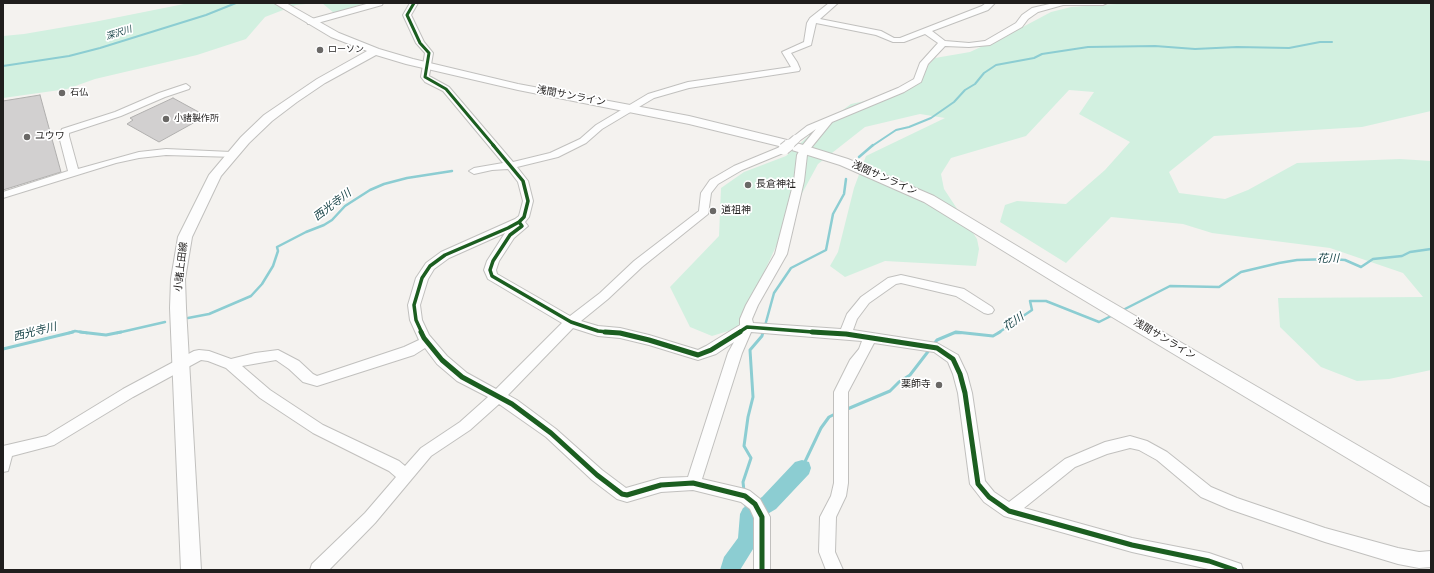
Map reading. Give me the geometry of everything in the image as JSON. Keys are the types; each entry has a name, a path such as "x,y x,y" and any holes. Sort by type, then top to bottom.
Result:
{"main road":[{"name":"浅間サンライン","path":"279,3 336,35 375,51 426,67 800,144 844,162 929,199 1431,498"},
{"name":"小諸上田線","path":"191,570 184,417 179,364 178,279 185,237 192,218 215,175 231,155 256,129 287,104 321,81 375,51"}],"street":[{"path":"309,21 379,3"},
{"path":"414,3 408,15 408,19 420,43 429,53 425,77 451,93 523,181 528,201 524,217 518,222 508,228 445,255 430,266 422,278 414,306 416,320 427,341 442,360 462,377 512,404 551,433 597,475 622,494 627,495 661,485 693,483 745,496 755,504 762,517 762,570"},
{"path":"474,171 492,167 511,166 554,155 572,147 627,108 651,96 688,85 796,69 786,52 808,43 811,23 834,3"},
{"path":"813,20 878,33 893,40 901,40 985,8 991,3"},
{"path":"926,31 943,43 969,45 987,43 1019,25 1025,17 1035,10 1063,4 1103,3"},
{"path":"318,570 370,518 426,452 465,426 497,397 572,322 604,296 638,264 704,212 706,192 714,182 738,168 800,144 829,120 901,90 918,80 924,63 943,43"},
{"path":"74,173 64,136 65,131 123,112 162,95 186,87"},
{"path":"693,483 735,353 747,327 746,319 781,254 800,181 802,155 800,144"},
{"path":"3,195 113,161 153,153 181,152 231,155"},
{"path":"518,222 522,226 510,235 493,261 490,270 492,276 572,322 598,330 620,333 649,340 698,355 711,350 747,327 846,334 931,346 953,359 960,374 965,393 978,484 989,497 1009,511 1132,545 1209,560 1235,570"},
{"path":"846,334 851,317 865,300 892,281 900,279 960,292 988,310"},
{"path":"835,570 829,559 828,552 828,518 838,496 841,483 842,456 840,392 855,364 865,351 870,338"},
{"path":"231,364 255,358 278,355 294,365 308,378 317,381 409,351 427,341"},
{"path":"3,466 4,449 49,440 179,364 199,355 209,356 231,364 265,394 318,429 394,466 405,476"},
{"path":"1009,511 1070,463 1105,448 1130,442 1142,445 1162,456 1206,492 1234,504 1398,556 1419,560 1431,559"}],"green space":[{"path":"189,3 316,3 296,5 265,17 246,39 197,55 95,79 67,89 3,98 3,36 24,34 94,22"},
{"path":"322,3 365,3 334,13"},
{"path":"1132,3 1431,3 1431,111 1362,127 1214,136 1169,172 1179,193 1225,199 1248,190 1297,163 1400,159 1431,161 1431,370 1389,379 1357,381 1321,367 1280,327 1278,298 1423,297 1403,273 1330,248 1212,233 1183,224 1111,217 1066,263 1000,222 1005,205 1017,201 1066,204 1105,170 1130,142 1079,114 1094,92 1069,90 1026,136 951,158 941,174 944,189 977,239 979,249 976,266 885,261 845,277 830,266 838,252 854,188 866,156 945,118 920,114 865,127 818,164 793,210 738,328 712,336 690,327 670,287 719,236 721,188 744,172 786,156 813,132 851,104 902,93 935,58 970,52 1051,12 1071,7"}],"building":[{"name":"ユウワ","path":"40,95 61,172 3,190 3,101"},
{"name":"小諸製作所","path":"173,98 206,116 159,142 127,124 133,120 130,118"}],"waterway":[{"name":"深沢川","path":"3,66 69,56 100,48 206,15 236,3"},
{"path":"872,146 896,130 909,127 931,118 954,102 965,90 975,84 984,73 996,65 1034,58 1042,54 1088,47 1155,46 1195,49 1237,47 1289,48 1320,42 1332,42"},
{"path":"859,157 873,145"},
{"name":"西光寺川","path":"188,318 209,314 251,296 262,284 273,266 278,251 277,247 306,232 324,225 332,220 345,206 370,190 384,184 407,178 452,171"},
{"path":"763,333 774,293 791,268 826,250 833,214 844,194 846,179"},
{"name":"花川","path":"1121,311 1170,286 1219,287 1241,272 1279,263 1297,260 1332,259 1345,260 1361,267 1373,259 1402,256 1410,252 1431,249"},
{"name":"花川","path":"998,333 1032,310 1030,301 1046,301 1099,322 1113,315"},
{"name":"西光寺川","path":"117,333 165,322"},
{"name":"西光寺川","path":"69,333 75,331 83,332"},
{"name":"西光寺川","path":"83,332 106,335 121,332"},
{"path":"744,491 743,482 751,458 744,446 748,417 753,397 750,350 762,336 763,332"},
{"name":"花川","path":"933,345 937,340 956,332 993,336 1000,332"},
{"name":"西光寺川","path":"3,349 69,333"},
{"name":"花川","path":"955,333 961,333"},
{"name":"花川","path":"845,410 890,391 899,382 910,375 930,349"},
{"name":"花川","path":"802,468 821,428 829,417 837,413"},
{"name":"花川","path":"730,570 731,564 748,541 750,514 769,503 802,468"},
{"path":"744,502 750,514"}],"cycle path":[{"path":"414,3 407,15 420,43 429,53 425,77 446,89 470,117 523,181 528,201 524,217 519,222 445,255 430,266 422,278 414,305 416,320 424,338 442,360 462,377 512,404 551,433 597,475 622,494 627,495 661,485 693,483 745,496 755,504 762,517 762,570"},
{"path":"519,222 522,226 510,235 493,261 490,270 492,276 571,322 598,331 620,333 698,355 711,350 747,327 846,334 937,348 953,359 960,374 965,393 978,484 989,497 1009,511 1132,545 1209,561 1235,570"}],"place":[{"name":"ローソン","path":"320,50"},
{"name":"石仏","path":"62,93"},
{"name":"小諸製作所","path":"166,119"},
{"name":"ユウワ","path":"27,137"},
{"name":"長倉神社","path":"748,185"},
{"name":"道祖神","path":"713,211"},
{"name":"薬師寺","path":"939,385"}]}
